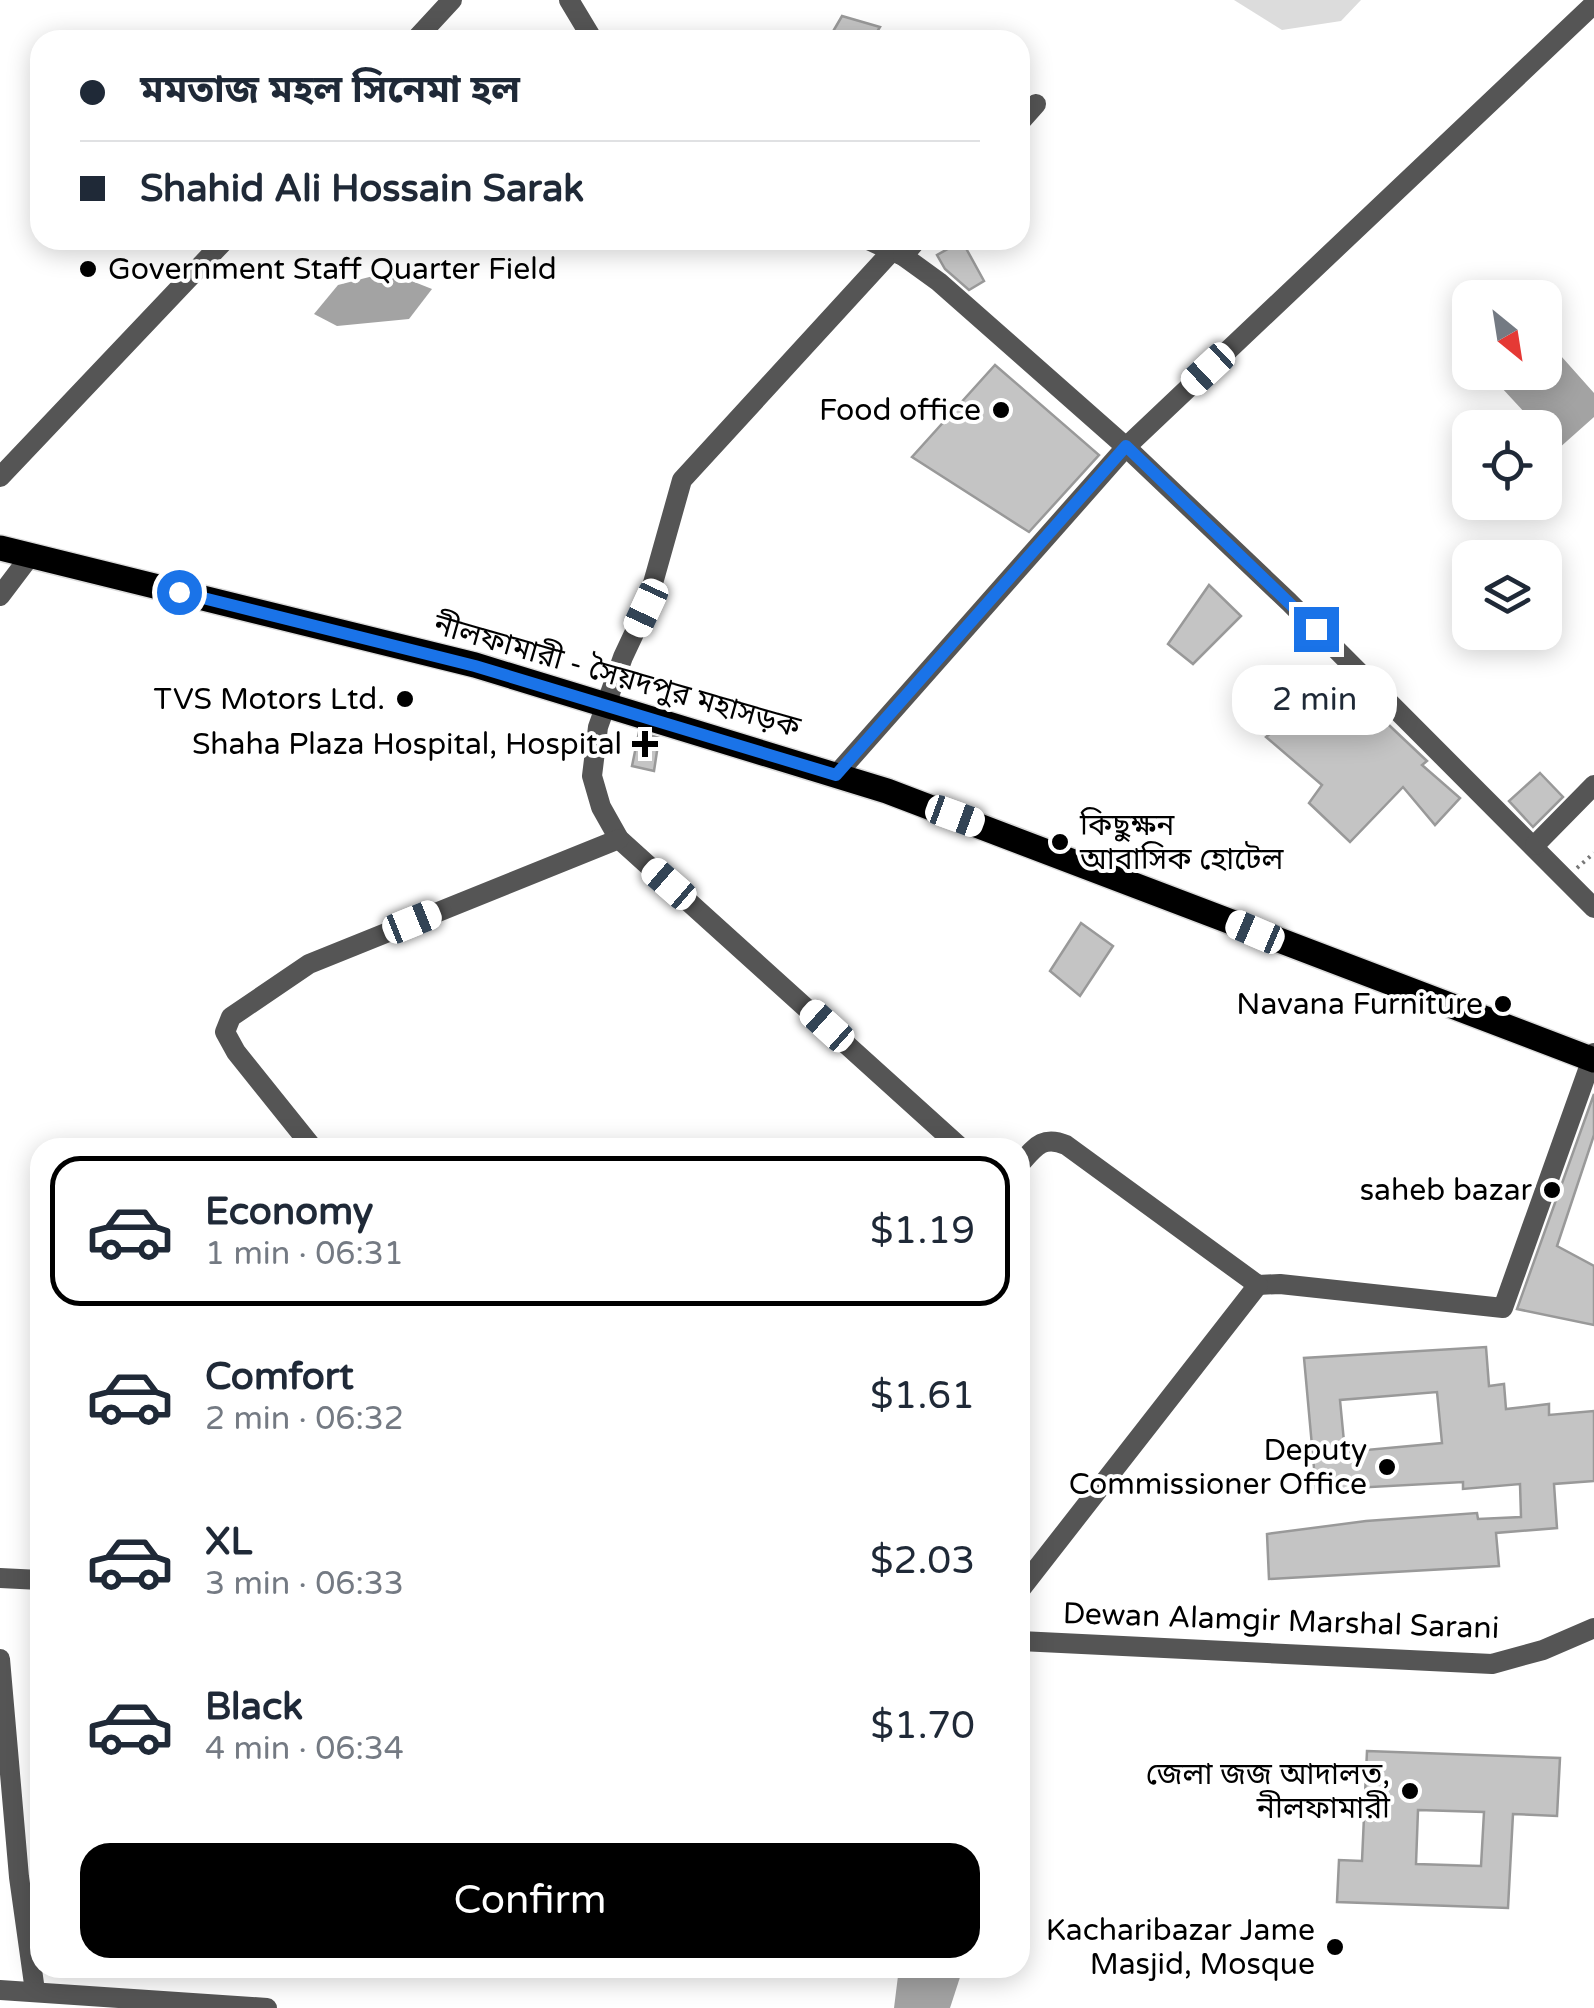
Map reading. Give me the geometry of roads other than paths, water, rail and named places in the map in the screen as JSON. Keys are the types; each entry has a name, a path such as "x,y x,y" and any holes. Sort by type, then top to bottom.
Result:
{"main road":[{"name":"নীলফামারী - সৈয়দপুর মহাসড়ক","path":"0,548 475,666 836,775 1159,892 1319,958 1593,1057"}],"street":[{"path":"424,30 452,0"},
{"path":"569,0 587,30"},
{"path":"836,775 1126,446 1594,4"},
{"path":"1030,111 1036,104"},
{"path":"0,477 215,250"},
{"path":"903,250 682,480 646,608 598,727 592,776 601,807 619,839 950,1138"},
{"path":"905,250 1126,446 1594,908"},
{"path":"0,596 30,556"},
{"path":"1534,845 1594,785"},
{"path":"305,1138 236,1052 226,1032 231,1017 310,964 619,839"},
{"path":"1030,1154 1041,1142 1053,1140 1066,1145 1258,1285 1280,1284 1504,1308 1593,1057"},
{"path":"1030,1577 1258,1285"},
{"path":"0,1578 30,1580"},
{"name":"Dewan Alamgir Marshal Sarani","path":"1030,1641 1492,1664 1542,1650 1594,1628"},
{"path":"1542,1650 1594,1643"},
{"path":"0,1658 19,1878 30,1956"},
{"path":"33,1978 35,1991"},
{"path":"0,1990 267,2008"}],"place":[{"name":"Government Staff Quarter Field","path":"88,269"},
{"name":"Food office","path":"1001,410"},
{"name":"TVS Motors Ltd.","path":"405,699"},
{"name":"Shaha Plaza Hospital, Hospital","path":"645,744"},
{"name":"কিছুক্ষন আবাসিক হোটেল","path":"1060,842"},
{"name":"Navana Furniture","path":"1503,1004"},
{"name":"saheb bazar","path":"1552,1190"},
{"name":"Deputy Commissioner Office","path":"1387,1467"},
{"name":"জেলা জজ আদালত, নীলফামারী","path":"1410,1791"},
{"name":"Kacharibazar Jame Masjid, Mosque","path":"1335,1947"}]}
